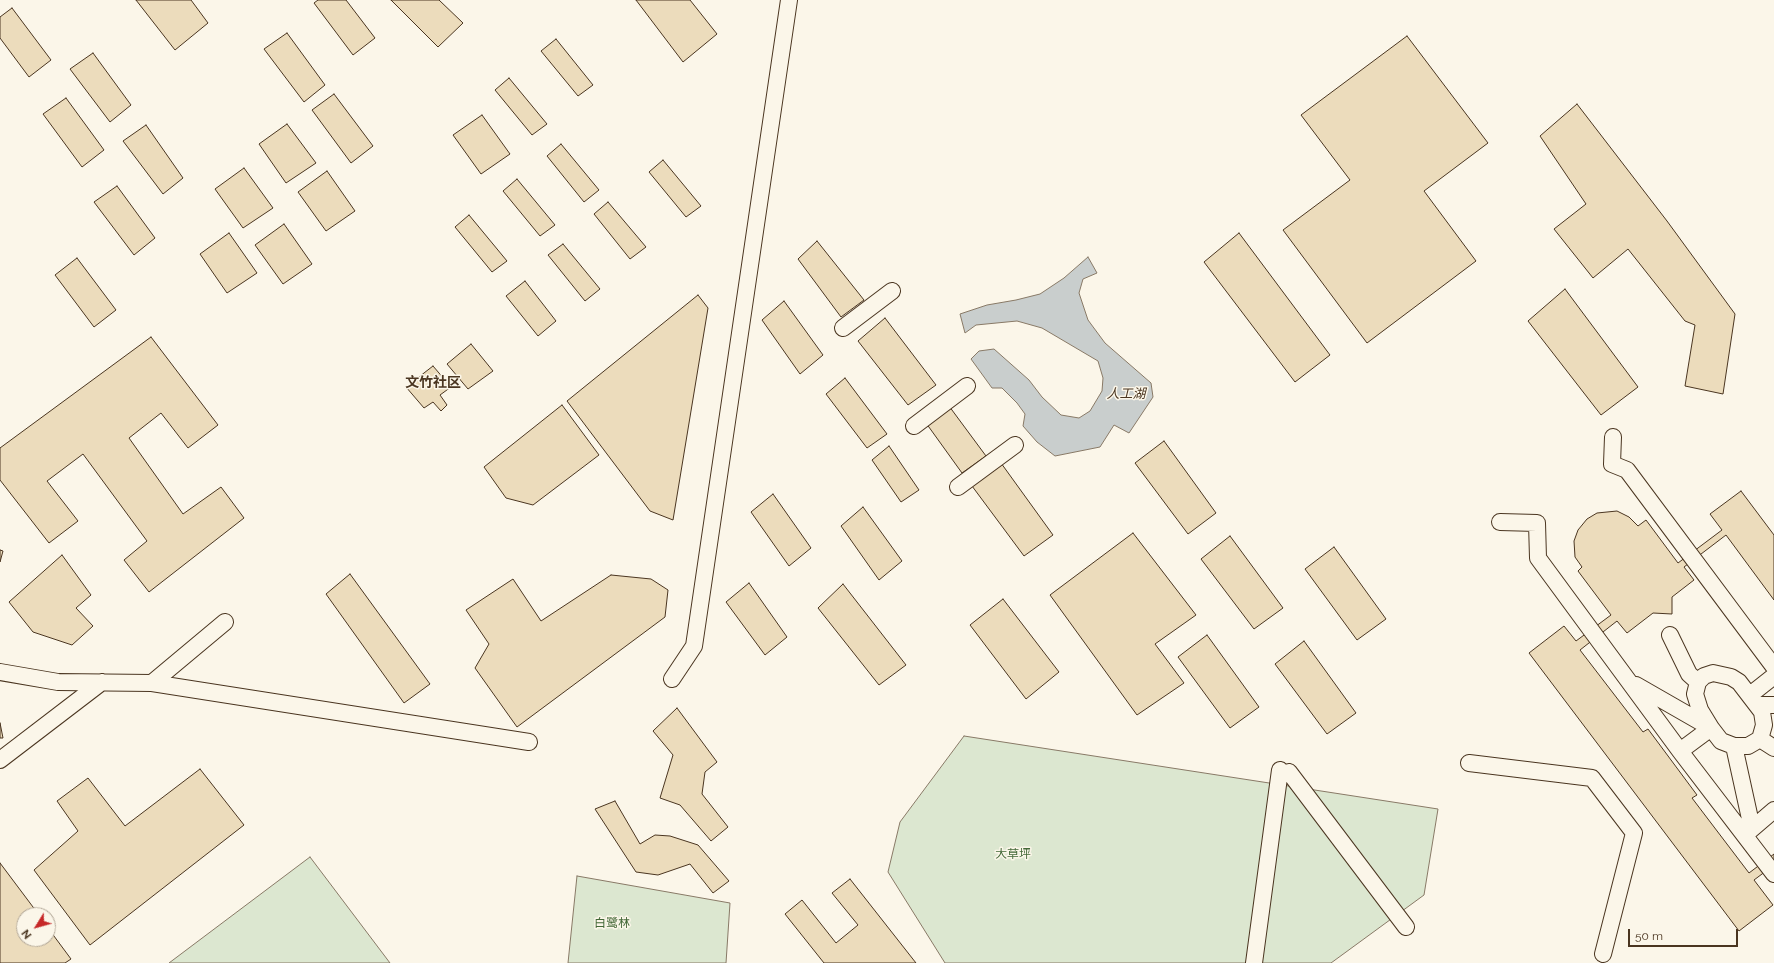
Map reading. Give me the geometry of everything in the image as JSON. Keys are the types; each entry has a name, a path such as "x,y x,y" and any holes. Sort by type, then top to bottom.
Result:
{"street":[{"path":"672,679 694,646 789,0"},
{"path":"843,328 892,291"},
{"path":"914,426 967,386"},
{"path":"1613,436 1612,464 1627,470 1774,667"},
{"path":"958,487 1015,445"},
{"path":"1500,522 1537,523 1538,558 1631,682 1680,751 1749,832 1774,874"},
{"path":"152,682 225,622"},
{"path":"1670,636 1689,674 1698,682"},
{"path":"0,672 58,682 152,682 529,742"},
{"path":"1713,673 1723,674 1739,682 1762,712 1764,726 1760,739 1748,746 1734,746 1721,741 1700,710 1695,694 1698,682 1704,676 1713,673"},
{"path":"1753,700 1774,676"},
{"path":"0,760 102,682"},
{"path":"1631,682 1711,728"},
{"path":"1753,700 1774,705"},
{"path":"1680,751 1711,728"},
{"path":"1760,739 1774,748"},
{"path":"1734,746 1749,832"},
{"path":"1469,763 1592,778 1634,833 1603,954"},
{"path":"1254,963 1284,771 1406,927"},
{"path":"1749,832 1774,810"}],"green space":[{"name":"大草坪","path":"964,736 1438,809 1424,895 1331,963 945,963 888,872 900,822"},
{"path":"310,857 390,963 169,963"},
{"name":"白鹭林","path":"577,876 730,903 726,963 568,963"}],"water":[{"name":"人工湖","path":"1088,257 1097,273 1083,279 1079,293 1088,320 1105,343 1151,383 1153,397 1129,433 1114,425 1100,447 1055,456 1037,442 1023,426 1025,414 1017,403 1002,388 992,388 971,359 979,351 994,349 1029,380 1042,397 1061,415 1079,418 1090,411 1102,391 1103,378 1098,361 1042,328 1017,321 976,325 965,333 960,314 987,305 1040,294 1064,278"}],"building":[{"path":"136,0 191,0 208,23 175,50"},
{"path":"318,0 346,0 375,38 353,55 314,3"},
{"path":"391,0 439,0 463,23 438,47"},
{"path":"636,0 690,0 717,34 683,62"},
{"path":"12,8 51,60 29,77 0,38 0,17"},
{"path":"287,33 325,85 304,102 264,49"},
{"path":"1407,36 1488,143 1424,191 1476,261 1367,343 1283,230 1350,180 1301,115"},
{"path":"556,39 593,85 578,96 541,51"},
{"path":"93,53 131,105 110,122 70,69"},
{"path":"509,78 547,124 532,135 495,90"},
{"path":"334,94 373,146 351,163 312,110"},
{"path":"66,98 104,150 82,167 43,114"},
{"path":"1577,104 1667,221 1735,314 1723,394 1685,386 1695,325 1685,321 1628,249 1593,278 1554,229 1586,204 1540,136"},
{"path":"482,115 510,154 481,174 453,135"},
{"path":"287,124 316,163 286,183 259,144"},
{"path":"146,125 183,178 163,194 123,141"},
{"path":"561,144 599,190 584,202 547,156"},
{"path":"663,160 701,206 686,217 649,172"},
{"path":"244,168 273,208 243,228 215,189"},
{"path":"327,171 355,211 326,231 298,192"},
{"path":"517,179 555,225 540,236 503,191"},
{"path":"117,186 155,238 134,255 94,202"},
{"path":"608,202 646,247 630,259 594,214"},
{"path":"469,215 507,261 492,272 455,227"},
{"path":"284,224 312,264 283,284 255,245"},
{"path":"229,233 257,273 227,293 200,254"},
{"path":"1239,233 1330,355 1295,382 1204,262"},
{"path":"817,241 864,300 841,317 798,259"},
{"path":"563,244 600,289 585,301 548,255"},
{"path":"77,258 116,310 94,327 55,275"},
{"path":"525,281 556,321 538,336 506,296"},
{"path":"1565,289 1638,387 1601,415 1528,321"},
{"path":"698,295 708,308 673,520 650,511 567,401"},
{"path":"784,301 823,355 800,374 762,320"},
{"path":"885,318 936,385 908,405 858,341"},
{"path":"151,337 218,425 188,448 161,413 129,438 183,514 221,487 244,518 149,592 124,560 147,541 83,454 47,481 78,521 49,543 0,480 0,448"},
{"path":"471,344 493,371 468,389 447,364"},
{"path":"433,366 451,387 440,395 447,405 441,411 433,402 424,408 406,387"},
{"path":"845,378 887,434 867,448 826,394"},
{"path":"562,405 599,455 533,505 506,498 484,467"},
{"path":"949,406 986,456 962,473 926,423"},
{"path":"1164,441 1216,513 1188,534 1135,463"},
{"path":"889,446 919,490 901,502 872,460"},
{"path":"1001,463 1053,535 1024,556 972,486"},
{"path":"1741,491 1774,535 1774,600 1726,535 1684,567 1694,580 1672,597 1672,614 1653,613 1627,633 1617,621 1580,650 1643,732 1648,729 1697,795 1692,798 1749,873 1774,854 1774,865 1754,880 1773,905 1739,931 1529,653 1564,626 1576,641 1611,615 1578,571 1582,567 1575,557 1574,541 1578,530 1587,519 1597,513 1617,511 1629,517 1638,526 1646,520 1678,563 1722,530 1710,514"},
{"path":"773,494 811,548 789,566 751,512"},
{"path":"863,507 902,561 879,580 841,526"},
{"path":"1133,533 1196,615 1155,644 1184,683 1137,715 1050,595"},
{"path":"1230,536 1283,608 1254,629 1201,559"},
{"path":"1334,547 1386,619 1357,640 1305,569"},
{"path":"0,550 3,551 0,562"},
{"path":"62,555 91,595 76,608 93,626 72,645 33,632 9,602"},
{"path":"350,574 430,684 404,703 326,594"},
{"path":"611,575 651,579 668,590 665,617 517,727 475,668 489,644 466,610 513,579 541,621"},
{"path":"749,583 787,637 765,655 726,602"},
{"path":"843,584 906,665 879,685 818,608"},
{"path":"1003,599 1059,672 1026,699 970,625"},
{"path":"1207,635 1259,707 1230,728 1178,657"},
{"path":"1304,641 1356,713 1327,734 1275,664"},
{"path":"677,708 717,762 705,772 702,794 728,827 711,841 680,805 660,798 673,755 653,731"},
{"path":"0,723 3,738 0,738"},
{"path":"200,769 244,825 90,945 34,870 78,831 57,801 88,778 125,826"},
{"path":"615,801 640,844 655,835 670,836 698,845 729,881 713,893 690,864 658,875 636,872 595,809"},
{"path":"0,863 33,907 16,907 16,947 56,947 56,939 71,959 65,963 0,963"},
{"path":"850,879 916,963 824,963 785,914 802,900 836,943 858,925 832,893"}],"district":[{"name":"文竹社区","path":"433,383"}]}
